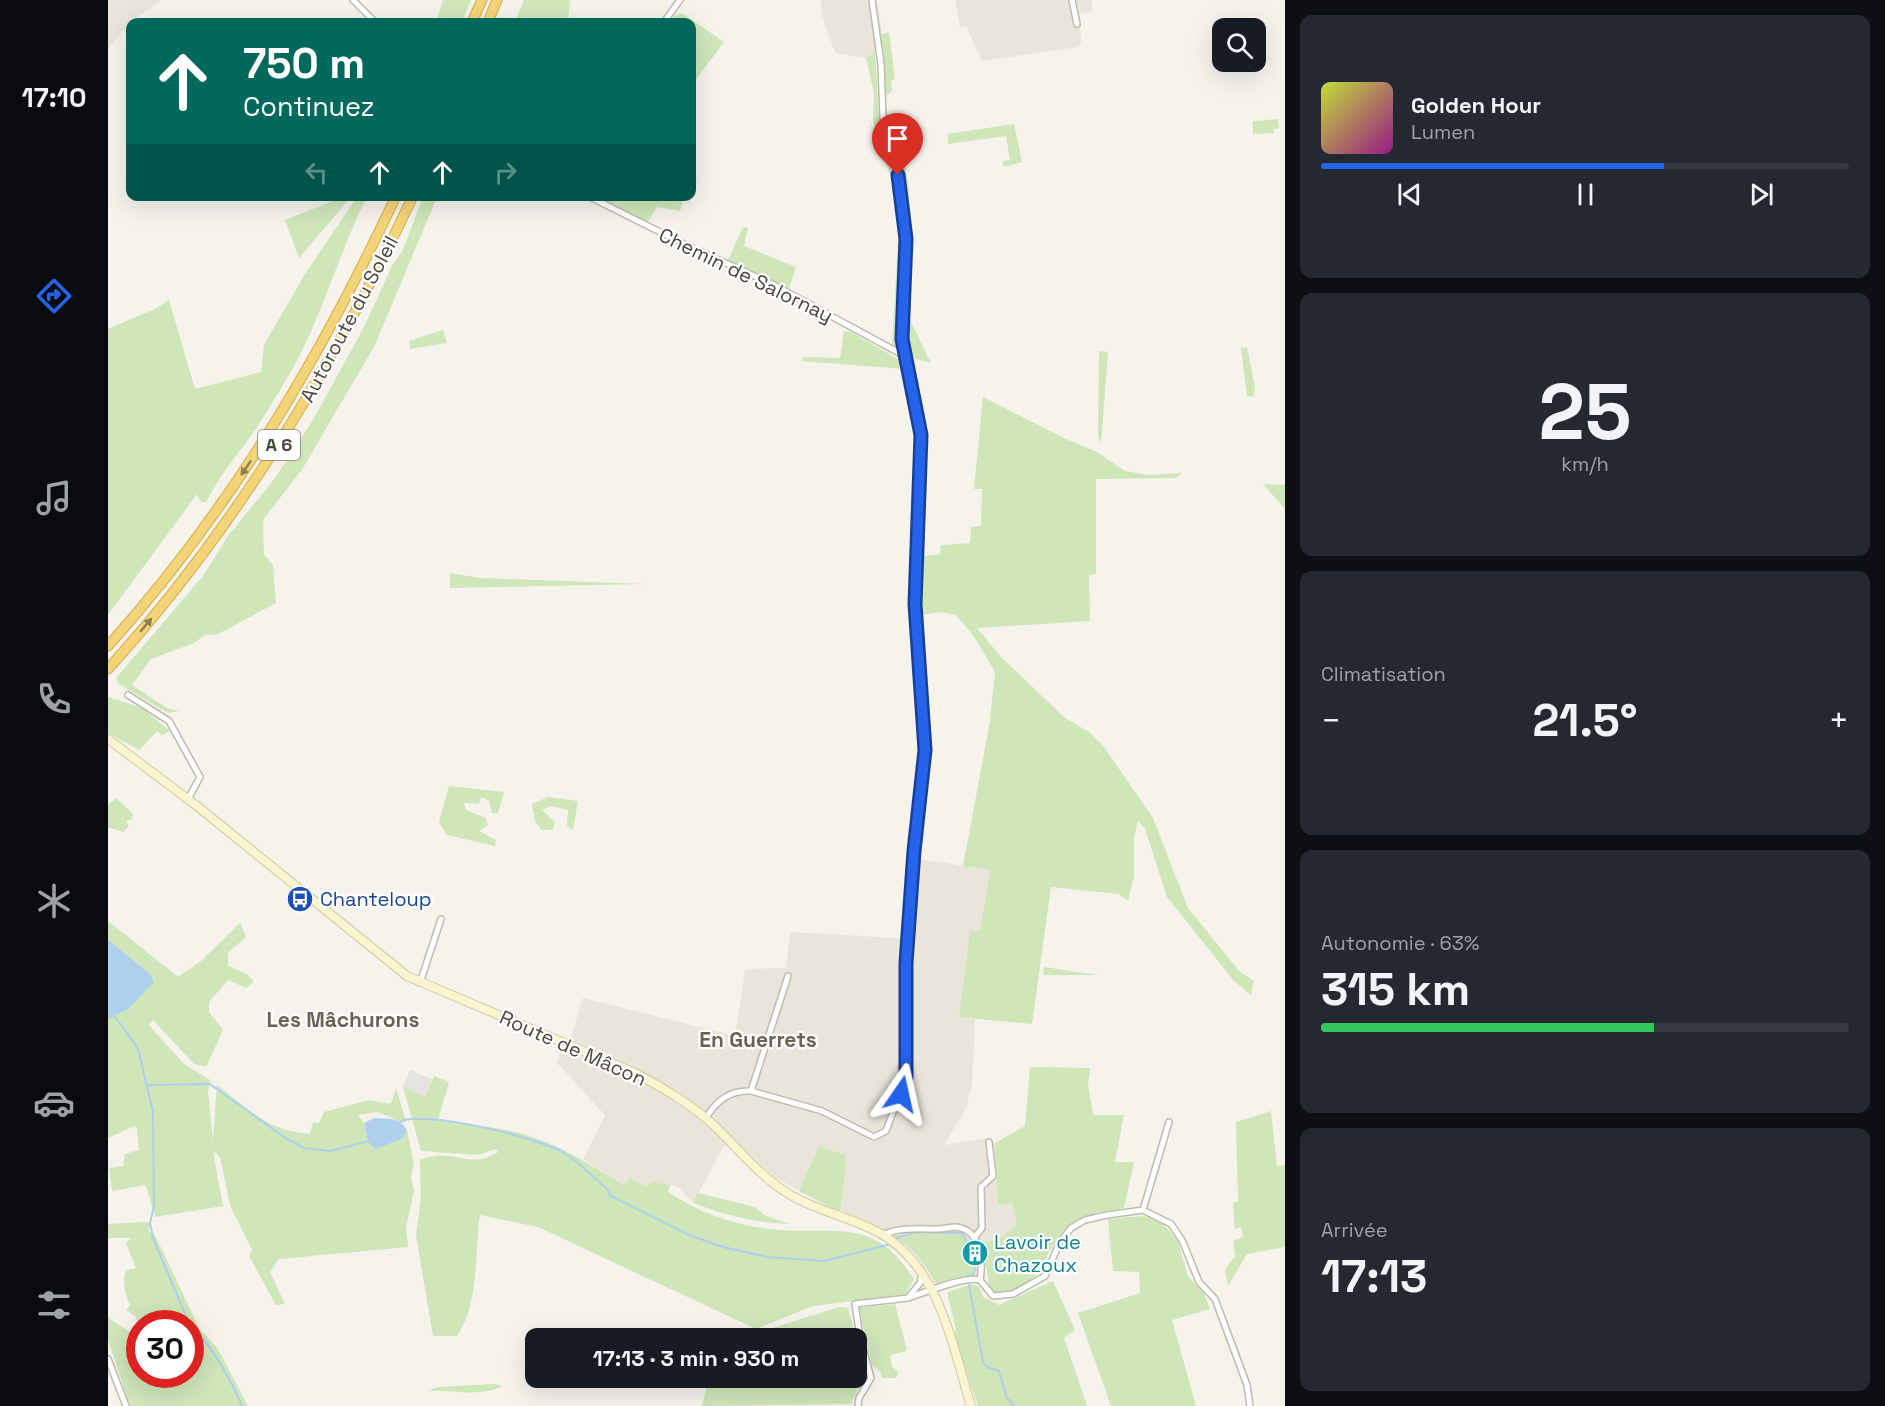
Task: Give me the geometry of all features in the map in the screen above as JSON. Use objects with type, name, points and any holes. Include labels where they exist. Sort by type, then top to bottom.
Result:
[{"type":"highway","points":[[474,18],[482,0]]},
{"type":"highway","points":[[490,18],[497,0]]},
{"type":"highway","name":"Autoroute du Soleil","points":[[108,646],[193,543],[259,449],[330,329],[394,201]]},
{"type":"highway","name":"Autoroute du Soleil","points":[[108,669],[198,561],[271,457],[345,334],[411,201]]},
{"type":"street","points":[[353,0],[371,18]]},
{"type":"street","points":[[667,18],[680,0]]},
{"type":"street","points":[[706,1118],[727,1094],[739,1090],[751,1091],[822,1112],[874,1137],[886,1131],[906,1077],[906,963],[914,851],[925,750],[915,604],[921,435],[909,365],[903,355],[906,239],[898,175],[884,117],[881,64],[872,0]]},
{"type":"street","points":[[1072,0],[1077,24]]},
{"type":"street","name":"Chemin de Salornay","points":[[598,201],[661,234],[774,285],[903,355]]},
{"type":"street","points":[[128,695],[169,721],[182,742],[200,777],[188,799]]},
{"type":"street","name":"Route de Mâcon","points":[[108,739],[188,799],[390,965],[420,983],[606,1059],[671,1093],[706,1118],[756,1169],[782,1189],[890,1240],[922,1272],[933,1290],[971,1406]]},
{"type":"street","points":[[420,983],[441,919]]},
{"type":"street","points":[[751,1091],[788,976]]},
{"type":"street","points":[[1143,1210],[1169,1122]]},
{"type":"street","points":[[974,1238],[982,1228],[981,1187],[993,1176],[989,1143]]},
{"type":"street","points":[[858,1406],[859,1398],[871,1378],[854,1311],[855,1304],[908,1298],[975,1278],[980,1280],[993,1296],[1013,1294],[1045,1276],[1060,1242],[1071,1228],[1085,1220],[1143,1210],[1171,1224],[1182,1240],[1199,1282],[1215,1299],[1247,1385],[1250,1406]]},
{"type":"street","points":[[890,1240],[892,1231],[957,1227],[974,1238],[981,1253],[980,1280]]},
{"type":"street","points":[[908,1298],[920,1283],[922,1272]]},
{"type":"street","points":[[108,1359],[125,1405]]},
{"type":"shaded area","points":[[108,0],[162,0],[136,18],[126,18],[126,27],[108,49]]},
{"type":"shaded area","points":[[821,0],[877,0],[882,34],[875,52],[866,58],[835,53],[821,12]]},
{"type":"shaded area","points":[[955,0],[1092,0],[1092,12],[1079,14],[1081,42],[1078,47],[982,61],[966,26],[960,27]]},
{"type":"shaded area","points":[[920,859],[990,870],[980,931],[970,930],[960,1017],[975,1019],[972,1084],[966,1108],[944,1145],[988,1138],[995,1143],[998,1205],[1012,1203],[1017,1225],[999,1239],[983,1243],[987,1265],[975,1273],[970,1248],[933,1232],[913,1232],[893,1236],[840,1212],[845,1177],[819,1146],[799,1191],[773,1176],[742,1146],[724,1146],[693,1203],[677,1186],[653,1182],[645,1186],[623,1185],[583,1159],[605,1115],[557,1063],[562,1048],[571,1037],[583,998],[735,1036],[745,971],[747,969],[786,968],[790,932],[914,939],[917,869]]},
{"type":"shaded area","points":[[410,1070],[432,1079],[425,1096],[403,1087]]},
{"type":"green space","points":[[443,0],[471,0],[464,18],[437,18]]},
{"type":"green space","points":[[524,0],[570,0],[568,18],[517,18]]},
{"type":"green space","points":[[682,13],[689,18],[673,18]]},
{"type":"green space","points":[[696,23],[724,42],[696,80]]},
{"type":"green space","points":[[889,32],[895,79],[891,81],[892,91],[886,96],[880,39],[882,34]]},
{"type":"green space","points":[[875,52],[879,117],[895,176],[903,227],[898,328],[900,350],[892,345],[899,226],[893,184],[873,120],[874,93],[866,58]]},
{"type":"green space","points":[[1278,119],[1279,128],[1273,129],[1274,133],[1253,134],[1253,121]]},
{"type":"green space","points":[[1014,124],[1022,162],[1004,167],[1002,161],[1010,160],[1006,136],[948,144],[948,134]]},
{"type":"green space","points":[[895,147],[902,149],[908,181],[914,252],[909,256],[901,177]]},
{"type":"green space","points":[[333,201],[348,201],[299,258],[285,220]]},
{"type":"green space","points":[[354,201],[365,201],[305,343],[279,392],[206,502],[201,502],[197,494],[108,615],[108,329],[155,309],[169,300],[195,389],[261,372],[264,345],[305,274]]},
{"type":"green space","points":[[421,201],[435,201],[375,345],[303,468],[263,520],[264,555],[273,565],[276,603],[218,634],[205,635],[194,643],[151,659],[132,685],[167,708],[179,711],[168,713],[119,684],[116,678],[203,576],[228,536],[275,478],[314,418],[363,329],[393,264],[403,250]]},
{"type":"green space","points":[[603,201],[683,202],[680,211],[657,207],[647,223]]},
{"type":"green space","points":[[743,227],[748,228],[744,246],[796,267],[789,289],[728,260]]},
{"type":"green space","points":[[907,308],[910,320],[931,363],[910,357],[906,351]]},
{"type":"green space","points":[[443,330],[447,343],[410,349],[409,341]]},
{"type":"green space","points":[[844,331],[851,332],[898,359],[903,369],[802,361],[802,357],[840,358]]},
{"type":"green space","points":[[1247,347],[1255,388],[1253,397],[1247,396],[1241,348]]},
{"type":"green space","points":[[1099,351],[1108,352],[1101,443],[1098,436]]},
{"type":"green space","points":[[983,397],[1097,452],[1125,471],[1149,475],[1182,473],[1176,478],[1096,479],[1096,574],[1089,575],[1090,621],[977,628],[1001,657],[1065,718],[1089,732],[1104,747],[1153,818],[1188,908],[1240,972],[1254,981],[1251,995],[1234,981],[1167,897],[1145,829],[1138,821],[1134,838],[1134,876],[1128,901],[1119,894],[1051,887],[1032,1024],[959,1017],[970,930],[980,931],[990,870],[963,866],[990,721],[995,672],[973,635],[956,615],[940,612],[920,615],[923,556],[940,554],[941,545],[970,543],[971,527],[981,526],[982,489],[974,489]]},
{"type":"green space","points":[[1263,484],[1285,485],[1285,509]]},
{"type":"green space","points":[[450,573],[480,578],[645,584],[450,588]]},
{"type":"green space","points":[[108,697],[142,708],[170,731],[162,735],[157,731],[139,750],[108,733]]},
{"type":"green space","points":[[449,786],[504,792],[498,813],[492,813],[489,801],[481,797],[479,804],[464,803],[466,810],[486,818],[488,825],[479,831],[496,840],[495,846],[447,835],[439,822]]},
{"type":"green space","points":[[548,797],[578,801],[573,830],[567,826],[568,810],[551,806],[542,810],[555,822],[553,830],[541,830],[535,821],[532,804]]},
{"type":"green space","points":[[116,798],[133,814],[132,819],[126,821],[129,826],[123,832],[108,827],[108,805]]},
{"type":"green space","points":[[108,921],[178,977],[201,961],[240,923],[246,937],[228,953],[228,966],[247,974],[254,982],[246,988],[228,980],[209,1002],[209,1012],[223,1030],[206,1067],[194,1064],[153,1020],[149,1025],[184,1064],[210,1080],[208,1092],[213,1141],[217,1085],[270,1124],[310,1134],[313,1123],[319,1123],[324,1112],[369,1100],[391,1104],[396,1088],[406,1121],[403,1123],[378,1112],[358,1115],[364,1123],[368,1142],[403,1138],[407,1130],[414,1163],[411,1177],[414,1191],[406,1227],[408,1247],[279,1259],[270,1272],[285,1304],[276,1305],[249,1256],[252,1250],[230,1205],[220,1157],[213,1151],[223,1206],[155,1217],[146,1185],[112,1191],[109,1168],[123,1166],[125,1154],[139,1150],[137,1128],[134,1126],[108,1138]]},
{"type":"green space","points":[[1044,967],[1098,975],[1043,975]]},
{"type":"green space","points":[[1030,1067],[1090,1068],[1088,1084],[1093,1115],[1124,1115],[1115,1162],[1134,1162],[1124,1208],[1094,1214],[1073,1223],[1058,1237],[1034,1277],[1024,1285],[1012,1290],[995,1292],[989,1286],[983,1243],[999,1239],[1017,1225],[1012,1203],[998,1205],[995,1143],[1025,1126]]},
{"type":"green space","points":[[434,1076],[449,1082],[438,1120],[511,1131],[541,1140],[569,1153],[623,1185],[630,1178],[645,1186],[653,1182],[670,1185],[668,1192],[681,1200],[736,1223],[781,1230],[839,1231],[871,1238],[885,1246],[900,1260],[914,1279],[906,1294],[813,1306],[754,1328],[538,1227],[480,1215],[473,1293],[464,1323],[457,1336],[433,1336],[416,1235],[421,1197],[420,1160],[431,1156],[478,1159],[498,1152],[495,1149],[479,1155],[421,1151],[403,1087],[425,1096]]},
{"type":"green space","points":[[1271,1111],[1277,1166],[1285,1165],[1285,1247],[1247,1254],[1228,1286],[1225,1270],[1235,1256],[1233,1241],[1243,1237],[1241,1227],[1235,1229],[1233,1203],[1238,1201],[1236,1122]]},
{"type":"green space","points":[[819,1146],[845,1155],[845,1177],[840,1212],[799,1191]]},
{"type":"green space","points":[[698,1193],[755,1207],[764,1215],[790,1224],[729,1215],[693,1203]]},
{"type":"green space","points":[[1145,1216],[1163,1224],[1178,1241],[1188,1277],[1204,1293],[1210,1309],[1172,1320],[1196,1406],[1111,1406],[1078,1313],[1140,1293],[1139,1272],[1113,1271],[1108,1219]]},
{"type":"green space","points":[[150,1223],[149,1232],[155,1235],[190,1310],[126,1310],[130,1305],[125,1292],[125,1274],[126,1270],[136,1268],[126,1243],[131,1238],[108,1238],[108,1224]]},
{"type":"green space","points":[[913,1232],[964,1234],[970,1248],[975,1273],[936,1284],[918,1257],[893,1236]]},
{"type":"green space","points":[[1053,1281],[1075,1330],[1064,1338],[1087,1406],[978,1406],[953,1335],[956,1330],[947,1292],[973,1284],[979,1287],[983,1297],[999,1305]]},
{"type":"green space","points":[[895,1304],[907,1351],[890,1355],[892,1367],[899,1372],[896,1378],[882,1378],[880,1371],[872,1365],[867,1343],[867,1328],[864,1328],[859,1308]]},
{"type":"green space","points":[[839,1307],[848,1308],[854,1328],[774,1328]]},
{"type":"green space","points":[[108,1318],[126,1329],[126,1388],[204,1388],[204,1334],[218,1349],[248,1406],[131,1406],[108,1340]]},
{"type":"green space","points":[[494,1384],[503,1386],[484,1392],[428,1391],[437,1387]]},
{"type":"green space","points":[[706,1388],[860,1388],[851,1404],[702,1406]]},
{"type":"water","points":[[108,940],[150,974],[154,982],[128,1009],[108,1019]]},
{"type":"water","points":[[374,1118],[400,1123],[407,1130],[403,1138],[376,1149],[368,1142],[364,1123]]},
{"type":"waterway","points":[[113,1014],[138,1048],[153,1112],[154,1206],[150,1223],[153,1238],[183,1310]]},
{"type":"waterway","points":[[148,1085],[210,1084],[284,1137],[304,1148],[330,1151],[369,1141]]},
{"type":"waterway","points":[[399,1122],[412,1119],[455,1122],[509,1133],[553,1147],[582,1167],[608,1190],[609,1195],[687,1234],[723,1247],[768,1257],[824,1261],[891,1244]]},
{"type":"waterway","points":[[894,1239],[915,1232],[961,1233],[970,1246],[975,1263],[974,1274],[967,1276]]},
{"type":"waterway","points":[[969,1285],[983,1362],[987,1367],[999,1371],[1007,1398],[1014,1406]]},
{"type":"waterway","points":[[204,1341],[220,1363],[242,1406]]},
{"type":"place","name":"Chanteloup","points":[[300,899]]},
{"type":"place","name":"Lavoir de Chazoux","points":[[975,1253]]},
{"type":"district","name":"Les Mâchurons","points":[[343,1020]]},
{"type":"district","name":"En Guerrets","points":[[758,1040]]},
{"type":"route","points":[[898,175],[906,239],[903,355],[909,365],[921,435],[915,604],[925,750],[914,851],[911,927],[906,963],[906,1077],[901,1094]]}]
